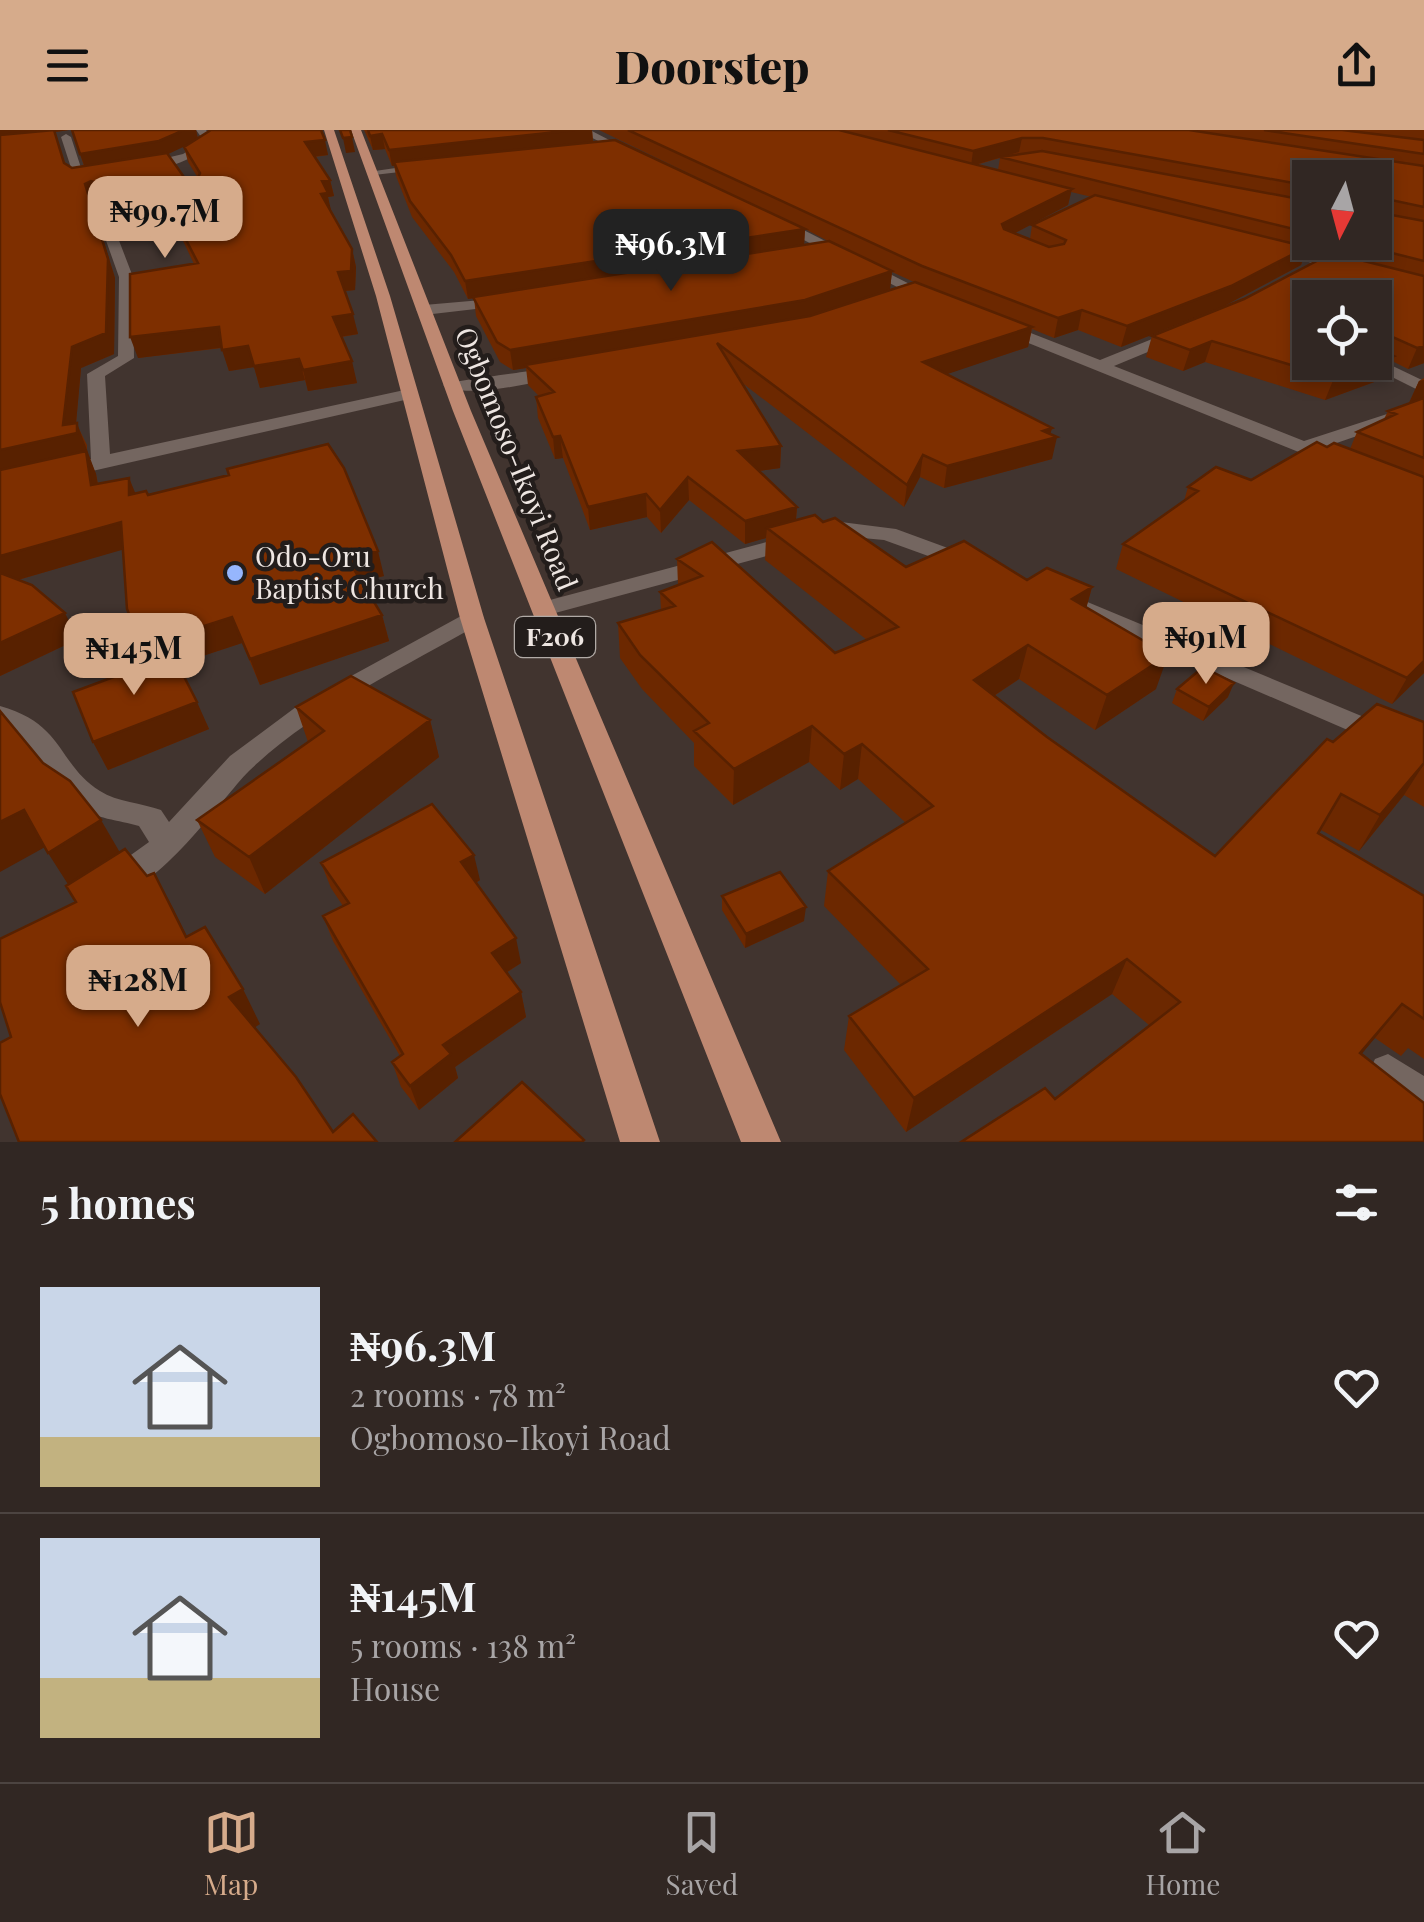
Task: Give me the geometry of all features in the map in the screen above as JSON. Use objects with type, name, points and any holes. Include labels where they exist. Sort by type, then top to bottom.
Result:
[{"type":"main road","name":"F206","points":[[329,130],[384,296],[472,618],[640,1142]]},
{"type":"main road","name":"Ogbomoso-Ikoyi Road","points":[[356,130],[452,385],[761,1142]]},
{"type":"street","points":[[132,168],[177,159],[203,148],[208,140],[201,130]]},
{"type":"street","points":[[582,130],[648,162]]},
{"type":"street","points":[[49,139],[81,135]]},
{"type":"street","points":[[66,137],[79,178],[116,171]]},
{"type":"street","points":[[595,148],[614,146]]},
{"type":"street","points":[[177,159],[186,175]]},
{"type":"street","points":[[374,172],[448,164]]},
{"type":"street","points":[[99,204],[126,277],[126,358],[96,374],[100,463]]},
{"type":"street","points":[[766,217],[913,292],[947,305]]},
{"type":"street","points":[[1251,244],[1359,271]]},
{"type":"street","points":[[812,252],[830,249]]},
{"type":"street","points":[[1310,271],[1326,262]]},
{"type":"street","points":[[894,298],[913,292]]},
{"type":"street","points":[[424,310],[513,300]]},
{"type":"street","points":[[981,319],[1356,469]]},
{"type":"street","points":[[1100,366],[1199,325]]},
{"type":"street","points":[[452,385],[474,386],[572,369]]},
{"type":"street","points":[[1392,373],[1424,388]]},
{"type":"street","points":[[0,486],[409,394]]},
{"type":"street","points":[[1304,448],[1424,406]]},
{"type":"street","points":[[544,609],[841,529],[888,534],[997,574]]},
{"type":"street","points":[[1034,587],[1424,753]]},
{"type":"street","points":[[98,896],[167,845],[240,763],[310,711],[472,618]]},
{"type":"street","points":[[0,715],[25,724],[43,738],[82,794],[96,803],[150,818],[167,845]]},
{"type":"street","points":[[1395,738],[1424,720]]},
{"type":"street","points":[[1388,1072],[1424,1099]]},
{"type":"building","points":[[54,130],[64,163],[72,168],[167,153],[186,180],[198,178],[200,173],[184,147],[211,130],[321,130],[325,140],[305,142],[330,180],[322,181],[328,193],[321,194],[352,249],[351,271],[338,272],[353,314],[333,317],[352,361],[303,370],[299,359],[254,366],[248,346],[222,350],[219,327],[130,337],[130,274],[198,263],[168,205],[113,213],[101,184],[91,181],[85,184],[108,259],[106,333],[72,347],[63,425],[77,423],[77,433],[0,450],[0,135]]},
{"type":"building","points":[[72,130],[184,130],[159,141],[80,154]]},
{"type":"building","points":[[340,130],[350,130],[352,137],[343,138]]},
{"type":"building","points":[[368,130],[575,130],[389,150],[382,134],[370,136]]},
{"type":"building","points":[[628,130],[839,130],[1072,189],[1002,224],[1004,229],[1049,247],[1066,240],[1032,225],[1095,195],[1292,243],[1292,255],[1231,286],[1127,326],[1082,310],[1058,318],[922,266]]},
{"type":"building","points":[[888,130],[1189,130],[1385,160],[1292,160],[1292,183],[1043,138],[1022,138],[973,151]]},
{"type":"building","points":[[1264,130],[1342,130],[1424,140],[1424,154]]},
{"type":"building","points":[[615,140],[805,229],[465,281],[451,255],[410,201],[394,162]]},
{"type":"building","points":[[1042,151],[1292,198],[1292,229],[1000,157]]},
{"type":"building","points":[[1392,161],[1424,166],[1424,207],[1392,200]]},
{"type":"building","points":[[1392,215],[1424,221],[1424,261],[1392,253]]},
{"type":"building","points":[[829,241],[892,271],[805,300],[510,350],[497,342],[473,297]]},
{"type":"building","points":[[1319,260],[1360,260],[1424,276],[1424,346],[1417,348],[1392,337],[1392,280],[1292,280],[1292,365],[1212,341],[1190,350],[1152,336],[1244,299]]},
{"type":"building","points":[[915,282],[1032,327],[923,362],[1052,428],[1043,431],[1057,437],[947,466],[923,455],[907,485],[717,343],[781,446],[738,451],[797,507],[745,521],[688,477],[660,510],[646,494],[588,507],[560,436],[553,437],[536,397],[554,392],[525,365],[810,316]]},
{"type":"building","points":[[1424,398],[1424,458],[1357,432],[1396,414],[1388,411]]},
{"type":"building","points":[[1317,442],[1327,447],[1334,443],[1424,477],[1424,661],[1407,678],[1123,544],[1198,491],[1188,487],[1216,467],[1251,480]]},
{"type":"building","points":[[328,444],[344,468],[378,551],[347,558],[382,615],[250,659],[232,617],[142,646],[127,609],[121,522],[0,556],[0,470],[86,451],[91,485],[129,478],[129,495],[146,491],[148,495],[229,475],[227,469]]},
{"type":"building","points":[[815,515],[823,522],[835,518],[906,567],[964,541],[1027,580],[1047,568],[1092,587],[1072,599],[1168,655],[1107,695],[1028,645],[974,680],[1215,856],[1327,739],[1333,742],[1377,704],[1424,722],[1424,763],[1380,815],[1341,794],[1318,833],[1424,896],[1424,1019],[1402,1004],[1360,1053],[1424,1103],[1424,1142],[961,1142],[1045,1088],[1055,1099],[1180,1002],[1127,959],[914,1098],[849,1016],[928,969],[828,871],[933,806],[862,744],[844,754],[812,726],[734,769],[694,731],[709,723],[640,655],[618,623],[675,606],[660,592],[702,576],[677,559],[712,542],[835,653],[898,627],[767,528]]},
{"type":"building","points":[[0,573],[32,585],[65,613],[0,643]]},
{"type":"building","points":[[173,655],[197,702],[93,742],[73,692]]},
{"type":"building","points":[[1203,667],[1234,683],[1209,707],[1177,689]]},
{"type":"building","points":[[351,676],[430,720],[249,857],[197,820],[324,731],[296,707]]},
{"type":"building","points":[[0,711],[43,763],[70,781],[101,820],[48,853],[24,810],[0,822]]},
{"type":"building","points":[[432,804],[474,855],[461,862],[516,938],[492,953],[521,992],[443,1045],[451,1054],[410,1086],[392,1062],[403,1054],[323,916],[349,903],[321,863]]},
{"type":"building","points":[[125,849],[147,876],[154,873],[186,937],[205,927],[243,989],[229,997],[296,1077],[333,1132],[353,1114],[377,1142],[19,1142],[0,1094],[0,1043],[11,1037],[0,1002],[0,939],[76,902],[66,886]]},
{"type":"building","points":[[780,872],[806,907],[746,934],[722,896]]},
{"type":"building","points":[[522,1082],[584,1140],[455,1142]]},
{"type":"place","name":"Odo-Oru Baptist Church","points":[[235,573]]}]
